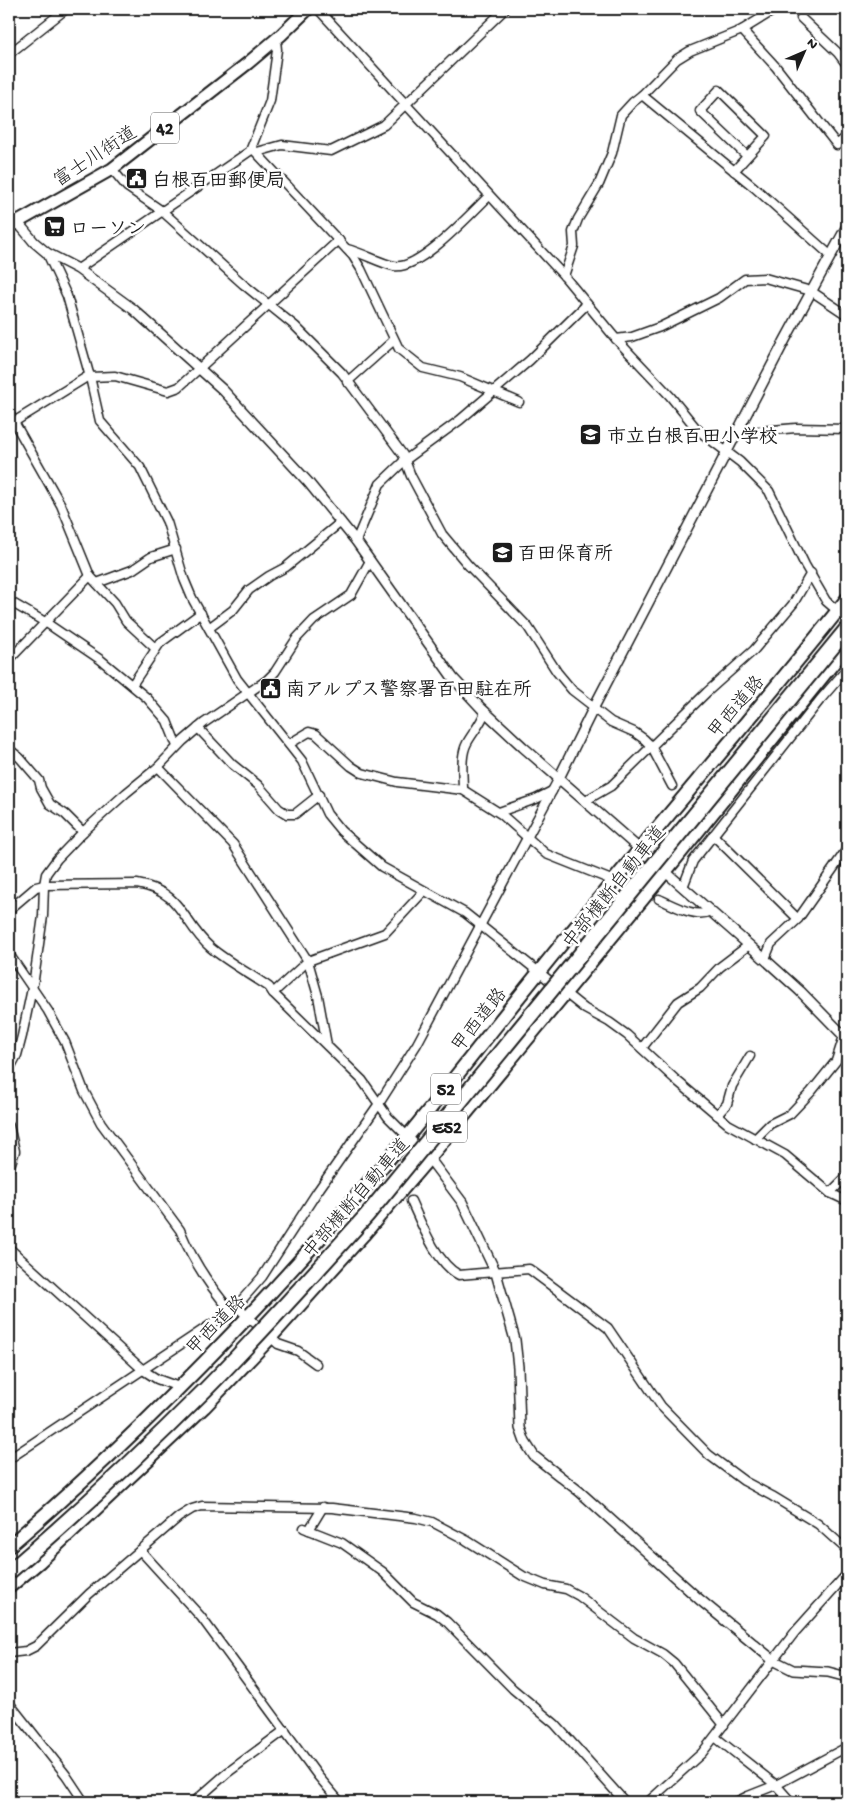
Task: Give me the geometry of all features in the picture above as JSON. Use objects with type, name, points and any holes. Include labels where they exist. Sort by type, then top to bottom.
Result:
[{"type":"highway","name":"甲西道路","points":[[9,1546],[72,1490],[249,1317],[407,1136],[614,881],[842,615],[847,599]]},
{"type":"highway","name":"中部横断自動車道","points":[[9,1572],[69,1519],[206,1389],[293,1298],[367,1215],[847,629]]},
{"type":"highway","name":"中部横断自動車道","points":[[9,1580],[59,1537],[210,1394],[302,1296],[384,1203],[847,639]]},
{"type":"highway","name":"52","points":[[9,1587],[40,1561],[204,1407],[270,1338],[363,1235],[665,872],[847,646]]},
{"type":"main road","name":"富士川街道","points":[[13,225],[112,169],[276,40],[308,9]]},
{"type":"street","points":[[9,54],[66,9]]},
{"type":"street","points":[[318,9],[564,276],[616,339],[703,434],[727,452],[769,491],[826,601],[842,615]]},
{"type":"street","points":[[78,269],[250,151],[282,145],[331,150],[384,125],[406,106],[505,9]]},
{"type":"street","points":[[564,276],[574,246],[574,232],[578,219],[598,184],[612,153],[621,116],[677,59],[742,30],[776,9]]},
{"type":"street","points":[[801,18],[838,53],[847,65]]},
{"type":"street","points":[[742,30],[776,67],[837,145],[847,136]]},
{"type":"street","points":[[254,150],[270,101],[276,40]]},
{"type":"street","points":[[734,170],[766,136],[719,90],[700,111],[747,156]]},
{"type":"street","points":[[642,95],[734,170],[830,255]]},
{"type":"street","points":[[254,150],[347,249],[361,269],[399,349],[423,368],[460,377],[519,402]]},
{"type":"street","points":[[112,169],[127,187],[162,211],[243,284],[270,304],[342,373],[402,455],[442,534],[468,565],[528,627],[557,672],[572,690],[611,722],[634,732],[651,746],[672,786]]},
{"type":"street","points":[[347,249],[394,266],[408,264],[427,254],[489,196]]},
{"type":"street","points":[[9,212],[13,225],[47,253],[78,269],[133,309],[200,368],[308,482],[356,541],[453,678],[485,712],[749,944],[846,1036],[836,1061],[811,1092],[790,1114],[770,1124],[755,1139]]},
{"type":"street","points":[[9,1459],[234,1309],[262,1277],[316,1192],[378,1105],[422,1036],[559,778],[811,291],[847,226]]},
{"type":"street","points":[[12,423],[90,376],[115,376],[168,391],[178,387],[339,240]]},
{"type":"street","points":[[47,253],[67,296],[90,376],[100,421],[140,467],[167,522],[184,579],[201,614],[237,678],[302,761],[327,814],[341,832],[382,867],[455,907],[585,1009],[609,1022],[627,1035],[728,1124],[785,1155],[830,1193],[847,1201]]},
{"type":"street","points":[[616,339],[632,337],[660,327],[718,298],[746,279],[766,278],[811,291],[847,315]]},
{"type":"street","points":[[356,541],[380,484],[404,461],[460,420],[530,360],[587,304]]},
{"type":"street","points":[[348,382],[394,340]]},
{"type":"street","points":[[9,413],[12,423],[61,505],[90,576],[115,603],[126,621],[155,648]]},
{"type":"street","points":[[737,433],[796,428],[847,429]]},
{"type":"street","points":[[209,628],[233,610],[249,590],[286,567],[341,522]]},
{"type":"street","points":[[97,584],[132,570],[150,557],[176,549]]},
{"type":"street","points":[[9,1070],[17,1055],[32,987],[46,874],[57,859],[83,832],[158,767],[177,746],[198,728],[267,680],[275,672],[297,638],[314,620],[351,595],[370,561]]},
{"type":"street","points":[[586,802],[611,786],[706,692],[754,650],[793,604],[811,574]]},
{"type":"street","points":[[9,660],[90,576]]},
{"type":"street","points":[[9,601],[45,622],[132,685],[157,708],[166,721],[177,746]]},
{"type":"street","points":[[132,685],[151,658],[155,648],[201,614]]},
{"type":"street","points":[[683,887],[693,861],[820,700],[847,670]]},
{"type":"street","points":[[463,790],[462,767],[466,744],[478,728],[485,712]]},
{"type":"street","points":[[198,728],[232,764],[258,785],[279,809],[287,814],[295,814],[319,795]]},
{"type":"street","points":[[289,744],[309,732],[316,734],[345,761],[362,773],[397,782],[463,790],[499,812],[546,854],[614,881]]},
{"type":"street","points":[[9,749],[20,758],[39,780],[41,788],[50,804],[65,814],[83,832]]},
{"type":"street","points":[[158,767],[233,844],[308,961],[318,996],[327,1045]]},
{"type":"street","points":[[499,812],[536,799],[552,791]]},
{"type":"street","points":[[713,835],[798,919]]},
{"type":"street","points":[[765,959],[771,944],[798,919],[847,849]]},
{"type":"street","points":[[9,910],[36,887],[44,885],[138,884],[152,887],[165,894],[177,904],[199,936],[212,948],[269,987],[362,1080],[378,1105],[429,1158],[462,1202],[496,1273],[515,1340],[520,1428],[525,1442],[534,1456],[580,1492],[699,1599],[773,1660],[793,1670],[828,1672],[847,1677]]},
{"type":"street","points":[[273,993],[308,961],[385,933],[424,890]]},
{"type":"street","points":[[659,899],[688,911],[706,914],[711,911]]},
{"type":"street","points":[[642,1048],[678,1002],[700,988],[720,967],[749,944]]},
{"type":"street","points":[[9,954],[32,987],[65,1042],[84,1091],[101,1123],[180,1230],[185,1243],[220,1298],[234,1309],[249,1317],[278,1344],[298,1351],[316,1364]]},
{"type":"street","points":[[718,1115],[727,1104],[732,1086],[750,1056]]},
{"type":"street","points":[[9,1126],[15,1152],[9,1168]]},
{"type":"street","points":[[830,1193],[847,1176]]},
{"type":"street","points":[[411,1201],[427,1234],[451,1270],[459,1275],[529,1269],[608,1328],[661,1406],[709,1455],[744,1481],[818,1524],[847,1550]]},
{"type":"street","points":[[9,1248],[143,1370],[157,1379],[179,1387]]},
{"type":"street","points":[[9,1448],[17,1453]]},
{"type":"street","points":[[9,1653],[26,1651],[36,1646],[89,1594],[192,1509],[202,1506],[323,1507],[416,1518],[432,1522],[466,1540],[524,1576],[566,1589],[579,1596],[634,1638],[663,1654],[674,1663],[724,1725]]},
{"type":"street","points":[[323,1507],[307,1529],[342,1543],[383,1572],[413,1602],[437,1614],[447,1622],[513,1689],[555,1724],[626,1802]]},
{"type":"street","points":[[140,1550],[201,1617],[318,1776],[340,1802]]},
{"type":"street","points":[[648,1802],[702,1753],[795,1632],[847,1574]]},
{"type":"street","points":[[9,1703],[66,1775],[84,1802]]},
{"type":"street","points":[[194,1802],[227,1773],[285,1730]]},
{"type":"street","points":[[715,1737],[776,1785],[791,1802]]},
{"type":"street","points":[[736,1802],[776,1785],[847,1747]]},
{"type":"place","name":"白根百田郵便局","points":[[136,179]]},
{"type":"place","name":"ローソン","points":[[54,227]]},
{"type":"place","name":"市立白根百田小学校","points":[[591,435]]},
{"type":"place","name":"百田保育所","points":[[502,552]]},
{"type":"place","name":"南アルプス警察署百田駐在所","points":[[270,688]]}]
